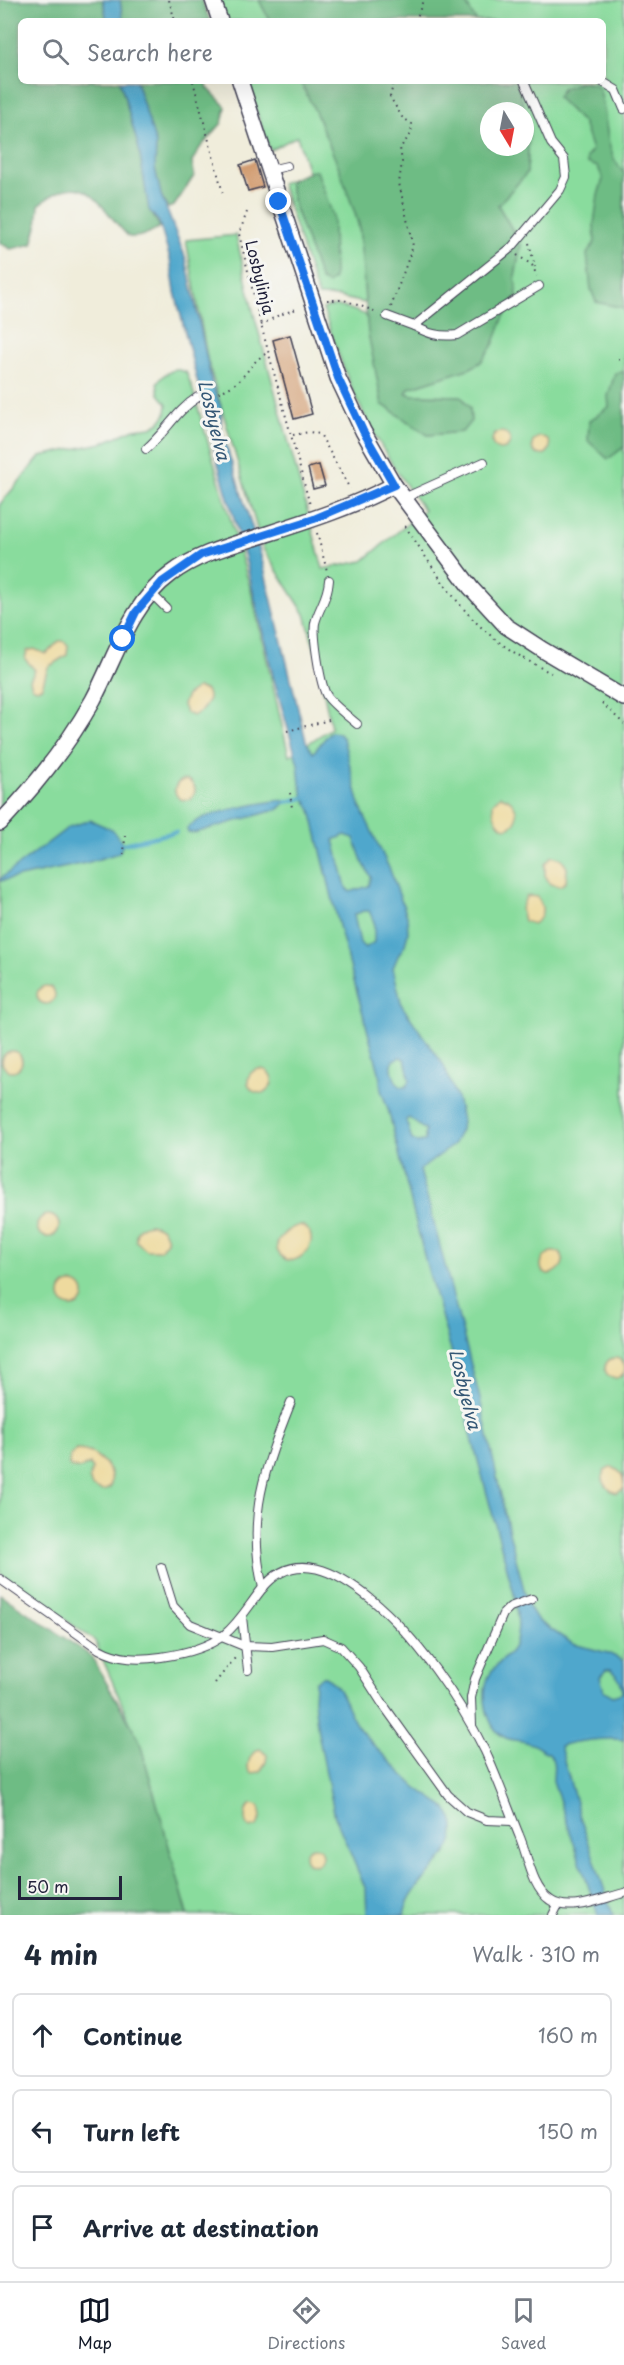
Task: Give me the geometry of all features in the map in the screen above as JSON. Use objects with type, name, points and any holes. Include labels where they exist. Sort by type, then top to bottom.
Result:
[{"type":"street","points":[[213,0],[219,18]]},
{"type":"street","points":[[241,84],[338,378],[363,431],[394,485],[471,588],[507,626],[624,698]]},
{"type":"street","points":[[0,823],[28,794],[77,727],[93,700],[136,612],[151,593],[171,574],[193,560],[314,519],[394,485]]},
{"type":"lane","points":[[414,326],[507,251],[560,190],[566,177],[564,159],[551,143],[525,84]]},
{"type":"lane","points":[[606,84],[616,90],[624,109]]},
{"type":"lane","points":[[270,170],[287,166]]},
{"type":"lane","points":[[387,316],[429,334],[442,337],[457,335],[539,286]]},
{"type":"lane","points":[[146,449],[161,436],[181,410],[198,397]]},
{"type":"lane","points":[[404,498],[484,462]]},
{"type":"lane","points":[[329,580],[329,593],[315,622],[317,658],[327,696],[357,724]]},
{"type":"lane","points":[[151,593],[166,608]]},
{"type":"lane","points":[[263,1588],[257,1564],[257,1509],[268,1458],[291,1402]]},
{"type":"lane","points":[[0,1579],[110,1655],[133,1659],[175,1655],[222,1637],[242,1617],[263,1588],[279,1573],[304,1565],[322,1569],[341,1578],[371,1599],[399,1624],[424,1655],[472,1726],[503,1793],[512,1821],[545,1896],[558,1905],[573,1906],[624,1893]]},
{"type":"lane","points":[[161,1567],[173,1606],[190,1624],[244,1646],[272,1647],[323,1640],[341,1647],[359,1667],[448,1795],[466,1812],[487,1820],[512,1821]]},
{"type":"lane","points":[[472,1726],[471,1698],[475,1679],[503,1614],[510,1607],[532,1599]]},
{"type":"lane","points":[[242,1617],[248,1670]]},
{"type":"lane","points":[[553,1915],[558,1905]]},
{"type":"path","points":[[169,0],[174,18]]},
{"type":"path","points":[[417,18],[423,0]]},
{"type":"path","points":[[194,84],[224,197]]},
{"type":"path","points":[[312,304],[321,301],[344,300],[387,316],[413,246],[399,183],[402,162],[400,148],[411,134],[412,124],[402,117],[390,98],[393,84]]},
{"type":"path","name":"Losbylinja","points":[[247,212],[239,234],[268,353],[292,435],[329,580]]},
{"type":"path","points":[[526,229],[539,286]]},
{"type":"path","points":[[507,251],[526,260],[535,268]]},
{"type":"path","points":[[261,325],[294,310]]},
{"type":"path","points":[[220,393],[244,376],[260,356],[268,353]]},
{"type":"path","points":[[618,360],[624,359]]},
{"type":"path","points":[[292,435],[309,432],[320,434],[357,502]]},
{"type":"path","points":[[287,731],[347,714]]},
{"type":"path","points":[[290,793],[292,808]]},
{"type":"path","points":[[124,855],[125,835]]},
{"type":"path","points":[[215,1683],[244,1646]]},
{"type":"green space","points":[[0,0],[103,0],[106,18],[18,18],[18,84],[121,84],[139,149],[149,209],[160,227],[141,236],[129,237],[90,194],[80,189],[69,188],[55,193],[39,205],[32,244],[11,249],[0,243]]},
{"type":"green space","points":[[120,0],[202,0],[209,18],[123,18]]},
{"type":"green space","points":[[218,0],[259,0],[268,18],[224,18]]},
{"type":"green space","points":[[259,0],[464,0],[474,18],[268,18]]},
{"type":"green space","points":[[464,0],[624,0],[624,1915],[188,1915],[139,1744],[95,1641],[0,1573],[0,504],[41,456],[102,443],[134,429],[151,427],[160,422],[166,414],[167,404],[159,394],[157,383],[164,375],[175,369],[186,372],[251,590],[289,756],[331,728],[317,658],[305,614],[263,549],[208,362],[186,240],[236,235],[252,307],[323,569],[363,561],[424,510],[376,438],[346,374],[323,309],[333,306],[366,315],[382,404],[428,435],[462,432],[461,396],[406,393],[409,388],[493,344],[500,323],[517,296],[515,276],[521,245],[498,205],[527,173],[528,156],[534,156],[534,102],[522,102],[517,84],[606,84],[606,18],[474,18]]},
{"type":"green space","points":[[137,84],[208,84],[207,87],[226,107],[222,123],[200,148],[192,162],[194,176],[174,206],[168,208],[161,195],[155,168],[156,144]]},
{"type":"green space","points":[[247,84],[302,84],[333,151],[353,206],[361,243],[365,303],[338,297],[319,296],[317,293],[281,183],[295,178],[289,183],[295,208],[321,280],[312,171],[308,172],[297,136],[271,150]]},
{"type":"green space","points":[[302,84],[517,84],[522,102],[480,102],[480,156],[528,156],[527,173],[498,205],[521,245],[515,276],[517,296],[506,311],[493,345],[481,362],[471,368],[409,388],[406,393],[461,396],[470,408],[471,421],[462,432],[428,435],[382,404],[368,333],[359,225],[339,168]]},
{"type":"green space","points":[[576,84],[598,86],[602,97],[609,143],[617,164],[624,173],[624,308],[596,302],[591,289],[587,254],[595,242],[594,224],[603,179],[598,167],[587,163],[587,157],[592,150],[583,123],[557,97],[563,88]]},
{"type":"green space","points":[[312,171],[317,171],[333,216],[334,279],[328,284],[321,281],[295,208],[289,183]]},
{"type":"green space","points":[[624,372],[624,447],[608,459],[588,441],[589,421],[609,407],[608,396],[615,373]]},
{"type":"green space","points":[[0,1594],[91,1656],[139,1739],[188,1915],[0,1915]]},
{"type":"sand","points":[[501,432],[507,435],[510,441],[507,447],[501,450],[495,447],[492,441],[495,435]]},
{"type":"sand","points":[[541,437],[547,440],[550,446],[547,452],[541,455],[535,452],[532,446],[535,440]]},
{"type":"sand","points":[[59,641],[68,645],[67,655],[48,667],[42,687],[37,689],[32,687],[30,680],[35,670],[25,659],[27,651],[34,649],[46,654]]},
{"type":"sand","points":[[197,688],[206,690],[209,699],[202,710],[193,716],[186,713],[183,705],[187,695]]},
{"type":"sand","points":[[185,780],[192,783],[195,790],[192,797],[185,800],[178,797],[175,790],[178,783]]},
{"type":"sand","points":[[500,796],[512,802],[516,810],[515,823],[510,827],[506,828],[498,823],[494,814],[493,803]]},
{"type":"sand","points":[[552,856],[562,859],[567,868],[566,882],[560,886],[550,884],[545,875],[545,864]]},
{"type":"sand","points":[[526,897],[537,897],[542,908],[539,919],[533,924],[524,921],[521,909]]},
{"type":"sand","points":[[42,986],[50,986],[55,991],[53,1002],[42,1004],[37,999],[37,991]]},
{"type":"sand","points":[[12,1051],[19,1054],[22,1061],[19,1068],[12,1071],[5,1068],[2,1061],[5,1054]]},
{"type":"sand","points":[[260,1069],[268,1073],[272,1081],[268,1089],[260,1093],[252,1089],[248,1081],[252,1073]]},
{"type":"sand","points":[[48,1215],[56,1218],[59,1226],[56,1234],[48,1237],[40,1234],[37,1226],[40,1218]]},
{"type":"sand","points":[[150,1224],[160,1227],[165,1234],[167,1241],[160,1250],[147,1250],[136,1241],[139,1229]]},
{"type":"sand","points":[[301,1225],[308,1230],[311,1237],[310,1244],[301,1256],[295,1260],[288,1260],[278,1252],[278,1242],[290,1229]]},
{"type":"sand","points":[[551,1252],[559,1252],[563,1262],[558,1270],[548,1274],[542,1271],[541,1263]]},
{"type":"sand","points":[[72,1283],[77,1284],[83,1290],[83,1300],[77,1306],[72,1307],[67,1306],[61,1300],[60,1295],[61,1290],[67,1284]]},
{"type":"sand","points":[[615,1358],[622,1361],[625,1368],[622,1375],[615,1378],[608,1375],[605,1368],[608,1361]]},
{"type":"sand","points":[[77,1450],[91,1453],[103,1462],[110,1474],[110,1488],[103,1491],[92,1487],[89,1478],[93,1469],[90,1464],[79,1469],[69,1465],[70,1456]]},
{"type":"sand","points":[[612,1467],[621,1473],[623,1479],[624,1489],[617,1493],[607,1488],[603,1478],[604,1471]]},
{"type":"sand","points":[[260,1749],[267,1755],[266,1762],[260,1772],[251,1773],[248,1768],[250,1759]]},
{"type":"sand","points":[[252,1804],[259,1806],[261,1817],[257,1826],[250,1828],[246,1824],[245,1815],[246,1810]]},
{"type":"sand","points":[[314,1847],[320,1850],[323,1856],[320,1862],[314,1865],[308,1862],[305,1856],[308,1850]]},
{"type":"water","points":[[103,0],[120,0],[123,18],[106,18]]},
{"type":"water","name":"Losbyelva","points":[[121,84],[137,84],[156,144],[155,168],[161,195],[186,259],[212,384],[221,407],[221,429],[260,552],[306,741],[313,753],[330,732],[339,733],[343,738],[360,806],[390,870],[407,916],[408,932],[405,945],[393,968],[402,1006],[443,1064],[457,1098],[462,1120],[461,1130],[453,1145],[420,1170],[480,1399],[508,1528],[528,1605],[538,1621],[573,1644],[608,1653],[624,1661],[624,1740],[592,1740],[560,1746],[580,1817],[613,1915],[598,1915],[553,1781],[553,1763],[549,1753],[532,1744],[506,1738],[499,1733],[489,1719],[485,1701],[486,1683],[495,1667],[513,1649],[517,1638],[514,1594],[473,1442],[455,1364],[426,1263],[388,1109],[381,1090],[379,1072],[340,930],[311,810],[300,784],[298,764],[273,676],[245,557],[217,460],[175,292],[170,259],[159,222],[149,210],[139,149]],"holes":[[[345,835],[354,838],[362,861],[371,877],[369,886],[350,892],[346,887],[334,840]],[[369,911],[374,922],[374,942],[365,948],[360,943],[354,915]],[[400,1057],[405,1059],[410,1080],[406,1087],[399,1085],[392,1071],[393,1060]],[[409,1118],[425,1130],[425,1141],[412,1140],[406,1120]],[[606,1670],[610,1670],[619,1680],[622,1693],[613,1696],[604,1691],[600,1677]]]},
{"type":"water","points":[[281,800],[286,802],[279,809],[194,833],[188,832],[187,829],[215,814]]},
{"type":"water","points":[[90,820],[113,830],[123,844],[119,853],[86,863],[0,881],[69,827]]},
{"type":"water","points":[[322,1676],[335,1684],[354,1721],[371,1742],[416,1787],[444,1807],[452,1819],[454,1830],[447,1852],[414,1892],[404,1915],[367,1915],[366,1890],[335,1817],[318,1733],[314,1700],[315,1682]]},
{"type":"building","points":[[255,160],[263,187],[248,191],[240,165]]},
{"type":"building","points":[[290,335],[312,414],[294,419],[273,340]]},
{"type":"building","points":[[319,465],[325,486],[313,489],[308,468]]},
{"type":"waterway","points":[[286,802],[304,798]]},
{"type":"waterway","points":[[123,844],[176,832]]},
{"type":"route","points":[[123,639],[136,612],[144,602],[162,582],[185,564],[201,555],[314,519],[394,485],[363,431],[338,378],[279,202]]}]
